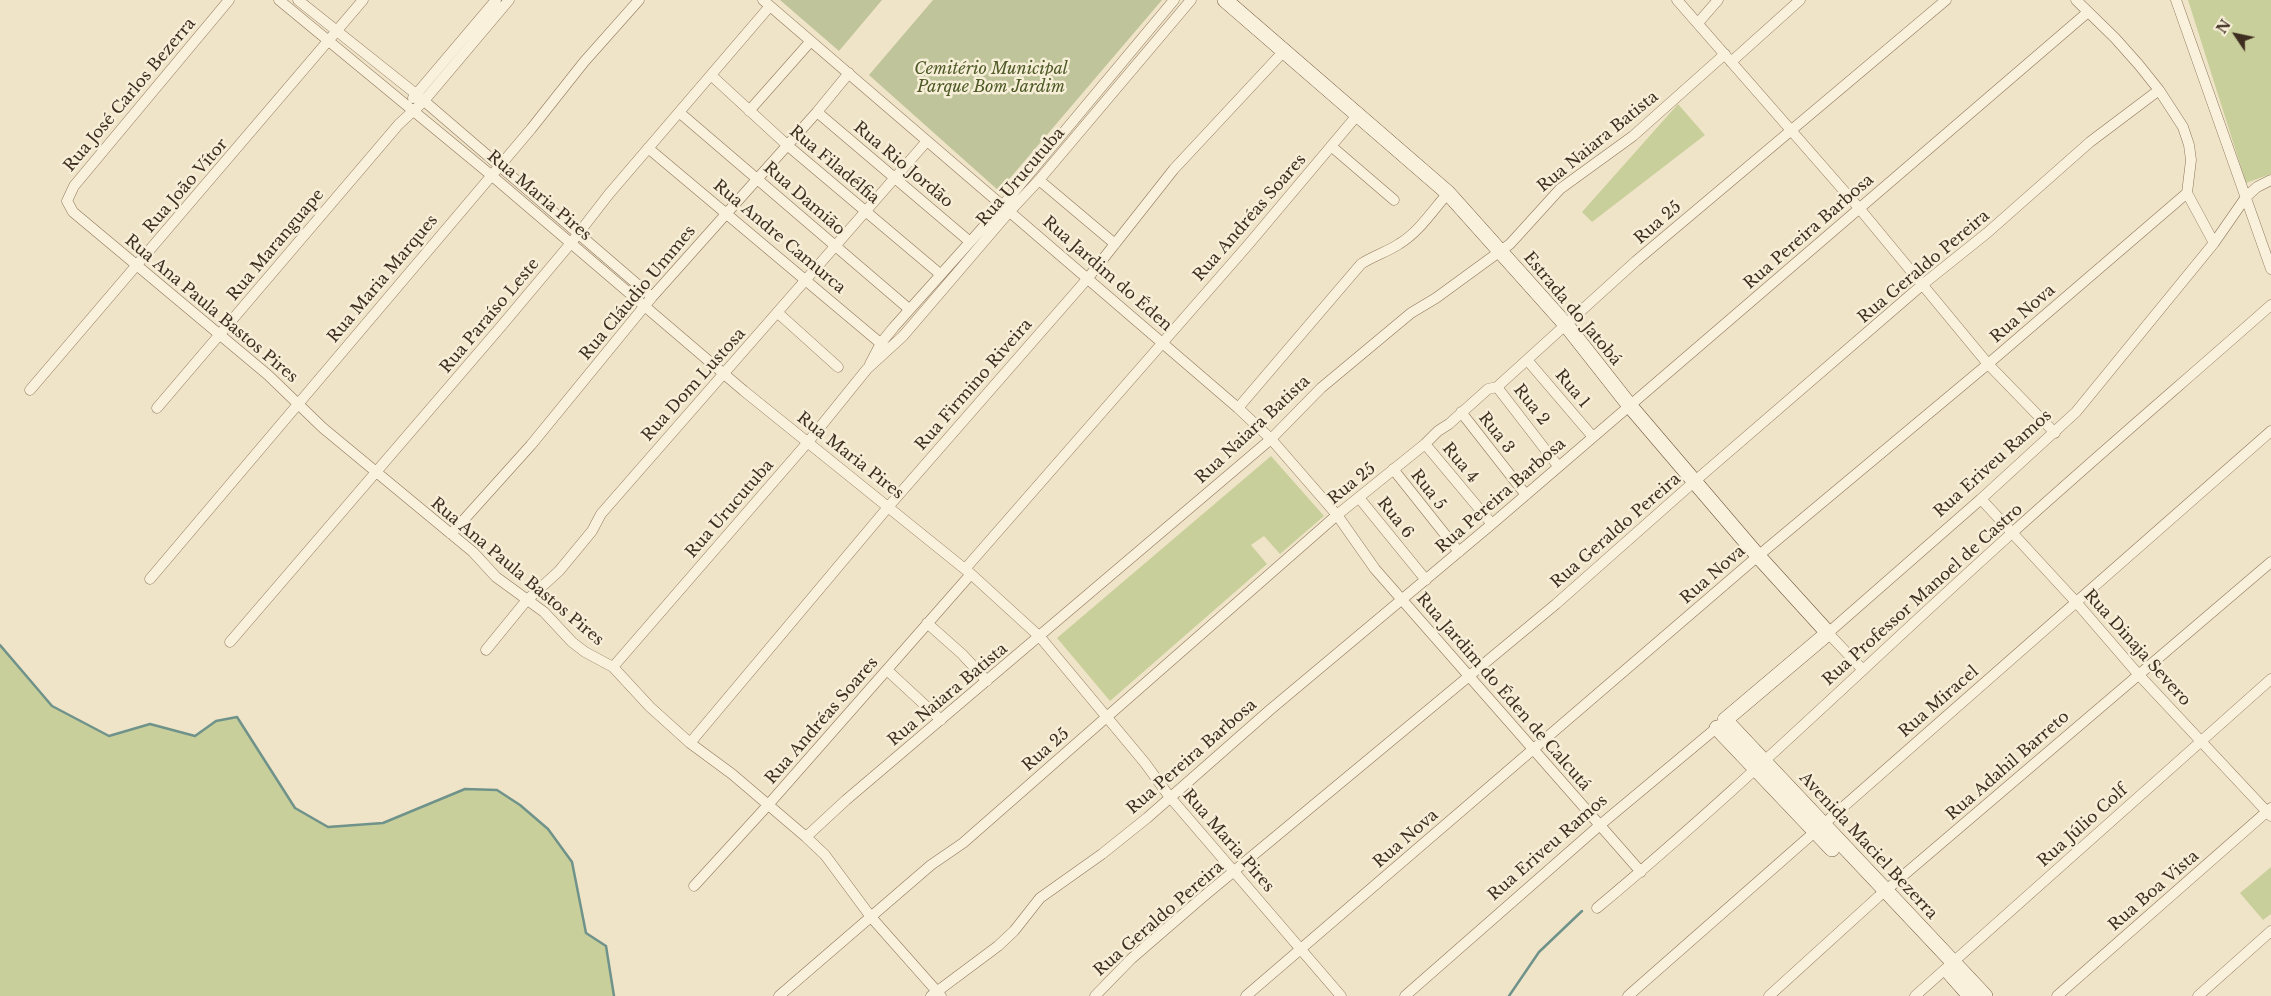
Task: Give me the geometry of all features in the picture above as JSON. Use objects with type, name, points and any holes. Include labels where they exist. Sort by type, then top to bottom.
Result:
[{"type":"street","name":"Rua José Carlos Bezerra","points":[[74,186],[229,0]]},
{"type":"street","name":"Rua Maria Pires","points":[[279,0],[411,108],[577,234],[723,373],[968,571],[1040,636],[1170,796],[1302,948],[1341,996]]},
{"type":"street","name":"Rua Maria Pires","points":[[298,0],[420,98],[571,243],[648,301]]},
{"type":"street","name":"Rua João Vítor","points":[[30,390],[363,0]]},
{"type":"street","name":"Rua Maranguape","points":[[420,98],[496,0]]},
{"type":"street","name":"Rua Maranguape","points":[[157,408],[411,108],[509,0]]},
{"type":"street","name":"Rua Maria Marques","points":[[150,579],[584,62],[640,0]]},
{"type":"street","name":"Rua Urucutuba","points":[[613,668],[808,442],[867,369],[888,351],[1174,0]]},
{"type":"street","name":"Rua Urucutuba","points":[[867,369],[881,343],[909,309],[969,241],[1039,180],[1191,0]]},
{"type":"street","name":"Estrada do Jatobá","points":[[1225,0],[1358,113],[1448,193],[1566,326],[1630,406],[1696,481],[1758,556],[1863,670]]},
{"type":"street","points":[[1677,0],[1859,208],[1988,364],[2055,433]]},
{"type":"street","points":[[1698,23],[1718,0]]},
{"type":"street","name":"Rua Naiara Batista","points":[[806,837],[846,800],[1271,439],[1321,388],[1350,366],[1398,324],[1510,244],[1560,189],[1633,136],[1800,0]]},
{"type":"street","name":"Rua 25","points":[[779,996],[932,865],[963,843],[1337,515],[1360,499],[1488,389],[1497,387],[1528,361],[1603,290],[1790,129],[1946,0]]},
{"type":"street","points":[[2076,0],[2115,38],[2159,90],[2186,136],[2191,160],[2186,193],[2214,243]]},
{"type":"street","points":[[2176,0],[2271,269]]},
{"type":"street","name":"Rua Jardim do Éden","points":[[766,3],[1238,408],[1271,439],[1337,515],[1376,569],[1403,599]]},
{"type":"street","name":"Rua Paraíso Leste","points":[[230,642],[571,243],[648,148],[712,76],[766,3]]},
{"type":"street","name":"Rua Pereira Barbosa","points":[[937,994],[1004,941],[1040,898],[1102,854],[1526,495],[2088,12]]},
{"type":"street","points":[[749,111],[810,42]]},
{"type":"street","name":"Rua Firmino Riveira","points":[[690,743],[889,506],[1088,278],[1174,169],[1284,50]]},
{"type":"street","name":"Rua Cláudio Ummes","points":[[451,534],[532,445],[648,301],[817,112],[849,73]]},
{"type":"street","name":"Rua Filadélfia","points":[[712,76],[787,145],[940,274]]},
{"type":"street","name":"Rua Geraldo Pereira","points":[[1095,996],[1131,960],[1556,604],[1922,285],[1987,233],[2090,142],[2159,90]]},
{"type":"street","name":"Rua Rio Jordão","points":[[817,112],[969,241]]},
{"type":"street","name":"Rua Damião","points":[[680,113],[909,309]]},
{"type":"street","name":"Rua Andréas Soares","points":[[694,886],[927,624],[968,571],[1162,342],[1248,245],[1358,113]]},
{"type":"street","name":"Rua Dom Lustosa","points":[[486,650],[526,602],[559,571],[592,530],[601,514],[723,373],[778,314],[894,177],[927,141]]},
{"type":"street","points":[[1331,146],[1394,200]]},
{"type":"street","name":"Rua Andre Camurca","points":[[648,148],[881,343],[888,351]]},
{"type":"street","points":[[1039,180],[1115,244]]},
{"type":"street","name":"Rua Eriveu Ramos","points":[[1404,996],[1600,826],[1828,633],[2055,433],[2085,402],[2214,243],[2246,197],[2257,187],[2271,180]]},
{"type":"street","name":"Rua Ana Paula Bastos Pires","points":[[74,186],[67,201],[73,212],[268,375],[375,473],[473,552],[496,577],[526,602],[544,612],[572,642],[584,652],[613,668],[650,707],[690,743],[806,837],[825,855],[871,916],[937,994]]},
{"type":"street","points":[[1238,408],[1360,264],[1375,254],[1398,245],[1407,238],[1448,193]]},
{"type":"street","name":"Rua Nova","points":[[1246,996],[1758,556],[1988,364],[2186,193]]},
{"type":"street","name":"Rua Professor Manoel de Castro","points":[[1597,908],[1641,872],[2012,533],[2271,305]]},
{"type":"street","points":[[778,314],[838,367]]},
{"type":"street","name":"Rua 1","points":[[1528,361],[1593,437]]},
{"type":"street","name":"Rua 2","points":[[1497,387],[1558,466]]},
{"type":"street","name":"Rua 3","points":[[1461,412],[1526,495]]},
{"type":"street","name":"Rua Miracel","points":[[1628,996],[2271,431]]},
{"type":"street","name":"Rua 4","points":[[1424,444],[1492,524]]},
{"type":"street","name":"Rua 5","points":[[1393,470],[1459,552]]},
{"type":"street","name":"Rua 6","points":[[1360,499],[1426,580]]},
{"type":"street","name":"Rua Dinaja Severo","points":[[1981,499],[2076,602],[2138,674],[2200,741],[2270,812]]},
{"type":"street","name":"Rua Adahil Barreto","points":[[1769,996],[1882,894],[2271,562]]},
{"type":"street","name":"Rua Jardim do Éden de Calcutá","points":[[1403,599],[1641,872]]},
{"type":"street","points":[[927,624],[962,654],[987,681]]},
{"type":"street","points":[[887,670],[941,720]]},
{"type":"street","name":"Rua Júlio Colf","points":[[1915,996],[2271,679]]},
{"type":"street","name":"Avenida Maciel Bezerra","points":[[1721,724],[1950,965],[1985,996]]},
{"type":"street","name":"Rua Boa Vista","points":[[2057,996],[2270,812]]},
{"type":"street","points":[[2198,996],[2271,931]]},
{"type":"street","name":"Avenida Maciel Bezerra","points":[[1950,965],[1970,996]]},
{"type":"green space","points":[[780,0],[882,0],[839,51]]},
{"type":"green space","name":"Cemitério Municipal Parque Bom Jardim","points":[[933,0],[1162,0],[999,191],[869,75]]},
{"type":"green space","points":[[2188,0],[2271,0],[2271,174],[2246,183]]},
{"type":"green space","points":[[1678,104],[1705,135],[1592,222],[1582,212]]},
{"type":"green space","points":[[1271,456],[1324,516],[1280,554],[1264,536],[1251,545],[1267,564],[1110,701],[1057,638]]},
{"type":"green space","points":[[0,645],[53,706],[109,736],[150,724],[195,736],[216,721],[237,717],[295,808],[328,826],[383,823],[465,789],[497,790],[520,805],[548,829],[572,862],[586,933],[606,946],[614,996],[0,996]]},
{"type":"green space","points":[[2271,867],[2271,914],[2263,920],[2240,893]]},
{"type":"waterway","points":[[0,645],[52,706],[109,736],[150,724],[195,736],[216,721],[237,717],[295,808],[328,827],[383,823],[465,789],[497,790],[520,805],[548,829],[572,862],[586,933],[606,946],[614,996]]},
{"type":"waterway","points":[[1509,996],[1539,952],[1582,911]]}]
